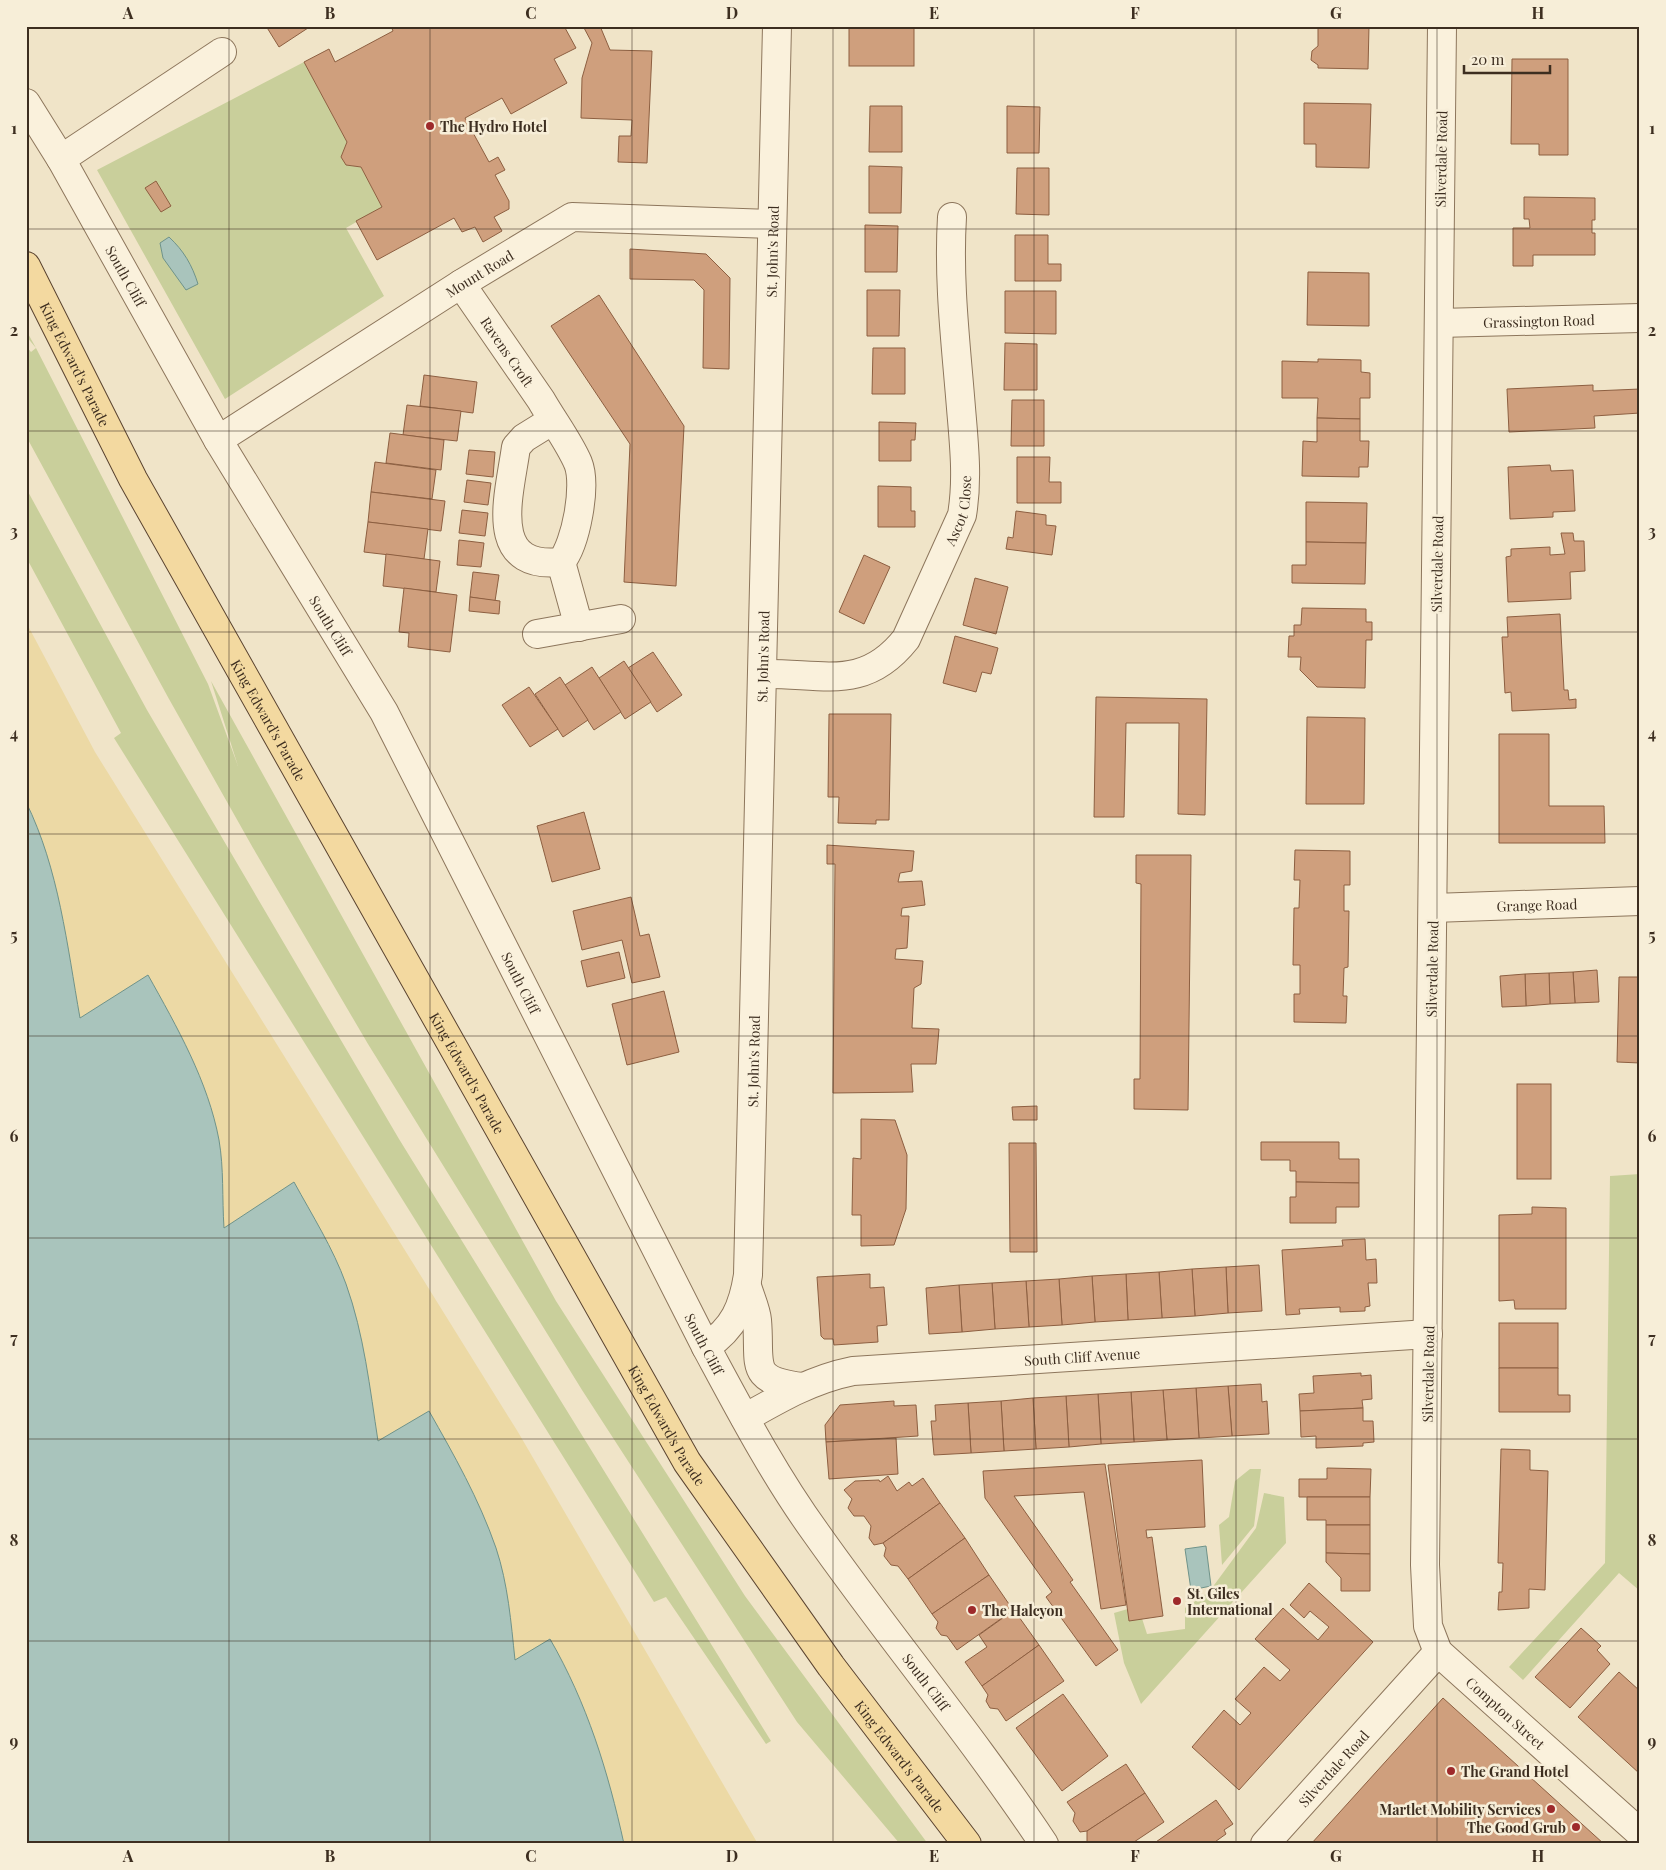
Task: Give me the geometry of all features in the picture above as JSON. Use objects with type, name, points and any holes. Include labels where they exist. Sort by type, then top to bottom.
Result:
[{"type":"main road","name":"King Edward's Parade","points":[[26,266],[133,479],[687,1462],[831,1666],[967,1844]]},
{"type":"street","name":"St. John's Road","points":[[706,1347],[723,1336],[737,1314],[746,1286],[750,1250],[777,26]]},
{"type":"street","name":"Silverdale Road","points":[[1264,1844],[1438,1652],[1428,1626],[1425,1596],[1442,26]]},
{"type":"street","points":[[61,159],[222,52]]},
{"type":"street","name":"South Cliff","points":[[26,103],[61,159],[218,440],[384,712],[706,1347],[745,1418],[815,1532],[1008,1790],[1044,1844]]},
{"type":"street","name":"Mount Road","points":[[218,440],[461,284],[572,217],[772,224]]},
{"type":"street","name":"Ascot Close","points":[[763,674],[850,677],[872,669],[892,656],[906,639],[962,515],[965,495],[965,457],[950,260],[952,218]]},
{"type":"street","name":"Ravens Croft","points":[[461,284],[553,420],[578,464],[581,477],[576,534],[569,553],[561,562]]},
{"type":"street","name":"Grassington Road","points":[[1439,323],[1640,318]]},
{"type":"street","points":[[553,420],[524,438],[516,447],[507,528],[508,536],[513,546],[525,556],[549,563],[561,562],[579,627]]},
{"type":"street","points":[[537,634],[621,619]]},
{"type":"street","name":"Grange Road","points":[[1433,908],[1640,901]]},
{"type":"street","name":"St. John's Road","points":[[746,1286],[757,1318],[758,1363],[766,1378],[778,1384],[802,1387]]},
{"type":"street","name":"South Cliff Avenue","points":[[745,1418],[802,1387],[830,1376],[853,1371],[1428,1334]]},
{"type":"street","name":"Compton Street","points":[[1438,1652],[1640,1833]]},
{"type":"green space","points":[[304,62],[347,142],[341,157],[347,165],[361,167],[382,207],[346,228],[384,296],[225,399],[97,170]]},
{"type":"green space","points":[[26,330],[36,348],[26,336]]},
{"type":"green space","points":[[26,346],[31,352],[36,348],[208,684],[238,766],[211,681],[556,1301],[745,1596],[928,1844],[900,1844],[797,1722],[582,1390],[368,1044],[253,848],[169,699],[26,436]]},
{"type":"green space","points":[[26,488],[147,710],[399,1139],[771,1741],[766,1744],[666,1597],[654,1602],[114,738],[121,733],[26,557]]},
{"type":"green space","points":[[1640,1174],[1640,1591],[1619,1573],[1523,1680],[1509,1667],[1605,1563],[1610,1176]]},
{"type":"green space","points":[[1250,1469],[1261,1469],[1254,1526],[1222,1565],[1219,1525],[1229,1517],[1235,1481]]},
{"type":"green space","points":[[1264,1493],[1284,1497],[1286,1543],[1141,1704],[1124,1663],[1114,1613],[1138,1606],[1147,1634],[1185,1629],[1185,1608],[1209,1592],[1256,1528]]},
{"type":"sand","points":[[26,622],[95,752],[518,1432],[758,1844],[473,1844],[26,1213]]},
{"type":"water","points":[[169,237],[187,259],[198,284],[186,290],[163,258],[160,243]]},
{"type":"water","points":[[26,802],[47,854],[61,908],[80,1018],[148,975],[190,1055],[214,1118],[222,1162],[224,1228],[294,1182],[322,1232],[346,1284],[366,1362],[378,1441],[429,1411],[474,1495],[496,1548],[506,1589],[515,1660],[550,1639],[575,1688],[595,1738],[611,1790],[624,1844],[26,1844]]},
{"type":"water","points":[[1206,1546],[1211,1586],[1191,1590],[1185,1549]]},
{"type":"building","points":[[266,26],[311,26],[279,47]]},
{"type":"building","points":[[391,26],[564,26],[576,48],[554,59],[567,83],[511,114],[502,98],[465,118],[489,162],[498,157],[505,170],[495,175],[509,201],[509,209],[494,217],[502,231],[483,242],[475,227],[462,232],[454,218],[377,260],[356,221],[382,207],[361,167],[346,165],[341,157],[347,142],[304,62],[329,49],[335,62],[393,31]]},
{"type":"building","points":[[583,26],[600,26],[610,50],[652,51],[647,163],[618,162],[619,136],[631,136],[632,120],[581,118],[582,78],[592,43]]},
{"type":"building","points":[[849,26],[914,26],[914,66],[849,66]]},
{"type":"building","points":[[1318,26],[1369,26],[1368,69],[1318,68],[1318,65],[1311,60],[1312,51],[1318,46]]},
{"type":"building","points":[[1512,59],[1568,59],[1568,155],[1539,155],[1539,144],[1511,144]]},
{"type":"building","points":[[1304,103],[1371,104],[1369,168],[1316,167],[1316,144],[1304,144]]},
{"type":"building","points":[[870,106],[902,106],[902,152],[869,152]]},
{"type":"building","points":[[1007,106],[1040,107],[1039,153],[1007,153]]},
{"type":"building","points":[[869,166],[902,167],[901,213],[869,213]]},
{"type":"building","points":[[1017,168],[1049,168],[1049,215],[1016,214]]},
{"type":"building","points":[[156,181],[171,206],[161,212],[145,188]]},
{"type":"building","points":[[1524,197],[1595,198],[1595,220],[1592,220],[1592,233],[1595,233],[1595,255],[1533,255],[1533,266],[1513,266],[1513,228],[1530,228],[1529,219],[1524,219]]},
{"type":"building","points":[[865,225],[898,226],[897,272],[865,272]]},
{"type":"building","points":[[1015,235],[1048,235],[1048,264],[1061,264],[1061,281],[1015,281]]},
{"type":"building","points":[[630,249],[706,254],[730,278],[729,369],[703,368],[704,290],[694,280],[630,279]]},
{"type":"building","points":[[1308,272],[1369,273],[1369,326],[1307,325]]},
{"type":"building","points":[[867,290],[900,290],[899,336],[867,336]]},
{"type":"building","points":[[1005,291],[1056,291],[1056,334],[1005,333]]},
{"type":"building","points":[[599,295],[684,426],[676,586],[624,582],[630,444],[551,326]]},
{"type":"building","points":[[1005,343],[1037,344],[1037,390],[1004,390]]},
{"type":"building","points":[[873,348],[905,348],[905,394],[872,394]]},
{"type":"building","points":[[1318,359],[1361,360],[1361,372],[1370,373],[1370,398],[1360,398],[1360,419],[1317,418],[1318,398],[1282,398],[1282,361],[1318,362]]},
{"type":"building","points":[[424,375],[477,382],[473,413],[420,406]]},
{"type":"building","points":[[1593,385],[1593,391],[1640,389],[1640,413],[1594,416],[1595,428],[1509,432],[1507,389]]},
{"type":"building","points":[[1012,400],[1044,400],[1044,446],[1011,446]]},
{"type":"building","points":[[407,405],[461,411],[457,441],[403,435]]},
{"type":"building","points":[[1317,418],[1360,419],[1360,441],[1369,441],[1368,467],[1359,467],[1359,477],[1302,476],[1303,441],[1317,442]]},
{"type":"building","points":[[879,422],[916,423],[915,440],[911,440],[911,461],[879,461]]},
{"type":"building","points":[[390,433],[444,440],[441,470],[386,463]]},
{"type":"building","points":[[469,450],[495,452],[493,477],[466,474]]},
{"type":"building","points":[[1017,457],[1050,457],[1049,482],[1061,482],[1061,503],[1017,503]]},
{"type":"building","points":[[375,462],[436,470],[432,499],[371,492]]},
{"type":"building","points":[[1550,465],[1551,471],[1573,470],[1575,511],[1553,512],[1553,517],[1510,519],[1508,467]]},
{"type":"building","points":[[467,480],[491,483],[488,505],[464,502]]},
{"type":"building","points":[[878,486],[911,487],[911,511],[915,511],[915,527],[878,527]]},
{"type":"building","points":[[371,492],[445,501],[441,531],[368,522]]},
{"type":"building","points":[[1306,502],[1367,503],[1366,543],[1306,542]]},
{"type":"building","points":[[462,510],[488,513],[485,536],[459,533]]},
{"type":"building","points":[[1016,511],[1046,515],[1046,525],[1056,526],[1052,555],[1006,549],[1008,537],[1013,538]]},
{"type":"building","points":[[368,522],[428,529],[424,559],[364,552]]},
{"type":"building","points":[[1561,533],[1573,533],[1574,541],[1584,541],[1585,571],[1570,572],[1571,599],[1508,602],[1506,557],[1511,556],[1511,549],[1550,547],[1550,555],[1565,554]]},
{"type":"building","points":[[459,540],[484,543],[481,567],[457,565]]},
{"type":"building","points":[[1306,542],[1366,543],[1365,584],[1292,583],[1292,565],[1306,565]]},
{"type":"building","points":[[386,554],[440,561],[436,592],[383,586]]},
{"type":"building","points":[[864,555],[890,567],[864,624],[839,612]]},
{"type":"building","points":[[473,572],[499,575],[495,601],[470,597]]},
{"type":"building","points":[[975,578],[1008,587],[996,634],[963,625]]},
{"type":"building","points":[[404,588],[457,595],[450,652],[408,647],[409,633],[399,632]]},
{"type":"building","points":[[470,597],[500,601],[499,614],[469,611]]},
{"type":"building","points":[[1302,608],[1366,609],[1366,622],[1372,622],[1372,640],[1366,640],[1365,688],[1317,687],[1300,670],[1301,657],[1288,657],[1289,636],[1294,636],[1294,625],[1301,625]]},
{"type":"building","points":[[1560,614],[1564,690],[1568,690],[1569,700],[1576,699],[1576,708],[1512,711],[1511,692],[1505,693],[1502,637],[1508,637],[1507,617]]},
{"type":"building","points":[[955,636],[998,648],[991,674],[982,672],[976,692],[943,683]]},
{"type":"building","points":[[653,652],[682,695],[657,712],[628,668]]},
{"type":"building","points":[[624,661],[651,702],[625,719],[599,678]]},
{"type":"building","points":[[592,667],[621,712],[594,730],[565,685]]},
{"type":"building","points":[[560,677],[588,720],[563,737],[535,694]]},
{"type":"building","points":[[529,687],[558,729],[530,747],[502,705]]},
{"type":"building","points":[[1096,697],[1207,699],[1205,815],[1178,814],[1179,723],[1126,723],[1124,817],[1094,817]]},
{"type":"building","points":[[829,714],[891,714],[889,820],[876,820],[876,824],[838,823],[839,797],[828,797]]},
{"type":"building","points":[[1307,717],[1365,718],[1364,804],[1306,804]]},
{"type":"building","points":[[1499,734],[1549,734],[1549,806],[1604,806],[1605,843],[1499,843]]},
{"type":"building","points":[[584,812],[600,869],[552,882],[537,826]]},
{"type":"building","points":[[827,845],[914,851],[912,871],[900,873],[898,882],[922,881],[925,905],[902,908],[901,916],[909,916],[907,948],[896,949],[895,959],[923,961],[921,984],[914,988],[912,1028],[939,1029],[936,1064],[911,1064],[913,1092],[833,1093],[835,864],[827,864]]},
{"type":"building","points":[[1295,850],[1350,851],[1350,885],[1344,885],[1344,911],[1349,911],[1348,967],[1344,968],[1343,996],[1347,996],[1346,1023],[1294,1022],[1294,994],[1300,994],[1300,965],[1293,965],[1294,908],[1299,908],[1300,880],[1294,880]]},
{"type":"building","points":[[1136,855],[1191,855],[1188,1110],[1134,1109],[1134,1079],[1140,1079],[1141,884],[1136,883]]},
{"type":"building","points":[[631,897],[640,936],[649,934],[660,977],[632,983],[622,940],[582,950],[573,911]]},
{"type":"building","points":[[619,952],[625,978],[587,987],[581,961]]},
{"type":"building","points":[[1597,970],[1599,1002],[1575,1003],[1573,972]]},
{"type":"building","points":[[1573,972],[1575,1003],[1550,1004],[1549,973]]},
{"type":"building","points":[[1549,973],[1550,1004],[1526,1006],[1525,974]]},
{"type":"building","points":[[1525,974],[1526,1006],[1502,1007],[1500,976]]},
{"type":"building","points":[[1619,977],[1640,977],[1640,1063],[1617,1062]]},
{"type":"building","points":[[664,991],[679,1052],[627,1065],[612,1004]]},
{"type":"building","points":[[1517,1084],[1551,1084],[1551,1179],[1517,1179]]},
{"type":"building","points":[[1037,1106],[1037,1120],[1013,1120],[1012,1107]]},
{"type":"building","points":[[861,1119],[895,1120],[907,1155],[906,1209],[894,1245],[861,1246],[861,1215],[852,1215],[853,1158],[861,1159]]},
{"type":"building","points":[[1261,1142],[1339,1142],[1339,1159],[1359,1159],[1359,1183],[1296,1182],[1296,1171],[1290,1171],[1290,1160],[1261,1160]]},
{"type":"building","points":[[1009,1143],[1036,1143],[1037,1252],[1010,1252]]},
{"type":"building","points":[[1296,1182],[1359,1183],[1359,1207],[1336,1207],[1336,1223],[1290,1223],[1290,1197],[1296,1197]]},
{"type":"building","points":[[1532,1207],[1566,1208],[1566,1309],[1515,1309],[1514,1300],[1499,1301],[1499,1215],[1532,1214]]},
{"type":"building","points":[[1365,1239],[1366,1260],[1376,1259],[1377,1283],[1368,1283],[1370,1306],[1365,1307],[1365,1311],[1340,1312],[1340,1307],[1299,1309],[1300,1314],[1286,1315],[1282,1250],[1343,1246],[1342,1240]]},
{"type":"building","points":[[1259,1265],[1262,1311],[1228,1313],[1226,1267]]},
{"type":"building","points":[[1226,1267],[1228,1313],[1195,1316],[1192,1269]]},
{"type":"building","points":[[1192,1269],[1195,1316],[1162,1318],[1159,1272]]},
{"type":"building","points":[[1159,1272],[1162,1318],[1128,1320],[1126,1274]]},
{"type":"building","points":[[870,1274],[870,1288],[884,1287],[887,1325],[877,1326],[878,1342],[834,1345],[833,1339],[824,1339],[821,1336],[817,1277]]},
{"type":"building","points":[[1126,1274],[1128,1320],[1095,1322],[1092,1276]]},
{"type":"building","points":[[1092,1276],[1095,1322],[1062,1325],[1059,1279]]},
{"type":"building","points":[[1059,1279],[1062,1325],[1029,1327],[1026,1281]]},
{"type":"building","points":[[1026,1281],[1029,1327],[995,1329],[992,1283]]},
{"type":"building","points":[[992,1283],[995,1329],[962,1332],[959,1285]]},
{"type":"building","points":[[959,1285],[962,1332],[929,1334],[926,1288]]},
{"type":"building","points":[[1499,1323],[1558,1323],[1558,1368],[1499,1368]]},
{"type":"building","points":[[1499,1368],[1558,1368],[1558,1395],[1570,1395],[1570,1412],[1499,1412]]},
{"type":"building","points":[[1361,1373],[1361,1376],[1371,1375],[1372,1399],[1362,1400],[1363,1408],[1300,1411],[1299,1394],[1314,1393],[1313,1376]]},
{"type":"building","points":[[1261,1384],[1262,1402],[1267,1401],[1269,1434],[1232,1436],[1228,1386]]},
{"type":"building","points":[[1228,1386],[1232,1436],[1199,1438],[1196,1388]]},
{"type":"building","points":[[1196,1388],[1199,1438],[1167,1440],[1163,1390]]},
{"type":"building","points":[[1163,1390],[1167,1440],[1134,1442],[1131,1392]]},
{"type":"building","points":[[1131,1392],[1134,1442],[1101,1444],[1098,1394]]},
{"type":"building","points":[[1098,1394],[1101,1444],[1069,1447],[1066,1396]]},
{"type":"building","points":[[1066,1396],[1069,1447],[1036,1449],[1033,1398]]},
{"type":"building","points":[[1033,1398],[1036,1449],[1004,1451],[1001,1401]]},
{"type":"building","points":[[894,1401],[894,1406],[916,1405],[918,1436],[826,1442],[825,1425],[840,1405]]},
{"type":"building","points":[[1001,1401],[1004,1451],[971,1453],[968,1403]]},
{"type":"building","points":[[968,1403],[971,1453],[934,1455],[931,1421],[936,1421],[935,1405]]},
{"type":"building","points":[[1363,1408],[1363,1421],[1373,1421],[1374,1442],[1363,1443],[1363,1446],[1316,1448],[1316,1436],[1301,1437],[1300,1411]]},
{"type":"building","points":[[896,1438],[898,1474],[829,1479],[826,1442]]},
{"type":"building","points":[[1501,1449],[1530,1450],[1530,1470],[1548,1471],[1545,1590],[1529,1589],[1529,1608],[1498,1610],[1499,1592],[1502,1592],[1503,1563],[1498,1563]]},
{"type":"building","points":[[1202,1460],[1205,1527],[1146,1530],[1147,1538],[1152,1537],[1163,1616],[1129,1621],[1108,1465]]},
{"type":"building","points":[[1105,1464],[1126,1605],[1101,1609],[1084,1492],[1014,1496],[1073,1580],[1070,1582],[1118,1650],[1096,1666],[1046,1597],[1052,1592],[985,1498],[983,1471]]},
{"type":"building","points":[[1327,1468],[1371,1469],[1370,1497],[1299,1497],[1299,1479],[1327,1479]]},
{"type":"building","points":[[888,1476],[897,1491],[909,1482],[912,1486],[923,1478],[940,1503],[883,1543],[874,1545],[869,1538],[871,1526],[864,1516],[854,1516],[848,1508],[852,1499],[844,1490],[855,1481],[879,1480],[880,1482]]},
{"type":"building","points":[[1307,1497],[1370,1497],[1370,1525],[1326,1525],[1326,1520],[1307,1520]]},
{"type":"building","points":[[940,1503],[965,1538],[908,1579],[898,1566],[891,1565],[884,1556],[886,1548],[883,1543]]},
{"type":"building","points":[[1326,1525],[1370,1525],[1370,1554],[1326,1553]]},
{"type":"building","points":[[965,1538],[989,1575],[932,1614],[908,1579]]},
{"type":"building","points":[[1326,1553],[1370,1554],[1370,1591],[1341,1591],[1341,1578],[1326,1562]]},
{"type":"building","name":"The Halcyon","points":[[989,1575],[1011,1607],[999,1615],[1002,1618],[957,1650],[947,1636],[941,1635],[936,1628],[938,1622],[932,1614]]},
{"type":"building","points":[[1309,1583],[1373,1642],[1239,1790],[1192,1747],[1224,1710],[1240,1725],[1251,1713],[1235,1699],[1264,1667],[1280,1681],[1290,1670],[1255,1639],[1283,1608],[1318,1640],[1329,1627],[1310,1611],[1304,1618],[1290,1605]]},
{"type":"building","points":[[1014,1610],[1039,1645],[982,1686],[965,1662],[987,1647],[979,1635]]},
{"type":"building","points":[[1581,1628],[1601,1646],[1597,1650],[1610,1664],[1570,1708],[1535,1677]]},
{"type":"building","points":[[1039,1645],[1064,1681],[1006,1721],[998,1709],[990,1708],[986,1701],[988,1695],[982,1686]]},
{"type":"building","points":[[1619,1672],[1640,1691],[1640,1774],[1578,1717]]},
{"type":"building","points":[[1063,1694],[1108,1756],[1062,1791],[1016,1728]]},
{"type":"building","name":"The Grand Hotel","points":[[1443,1698],[1604,1844],[1311,1844]]},
{"type":"building","points":[[1126,1764],[1145,1793],[1087,1831],[1080,1832],[1073,1821],[1075,1813],[1067,1802]]},
{"type":"building","points":[[1145,1793],[1164,1822],[1131,1844],[1087,1844],[1087,1831]]},
{"type":"building","points":[[1216,1800],[1233,1824],[1224,1830],[1226,1834],[1212,1844],[1153,1844]]},
{"type":"place","name":"The Hydro Hotel","points":[[430,126]]},
{"type":"place","name":"St. Giles International","points":[[1177,1601]]},
{"type":"place","name":"The Halcyon","points":[[972,1610]]},
{"type":"place","name":"The Grand Hotel","points":[[1451,1771]]},
{"type":"place","name":"Martlet Mobility Services","points":[[1551,1809]]},
{"type":"place","name":"The Good Grub","points":[[1576,1827]]}]
